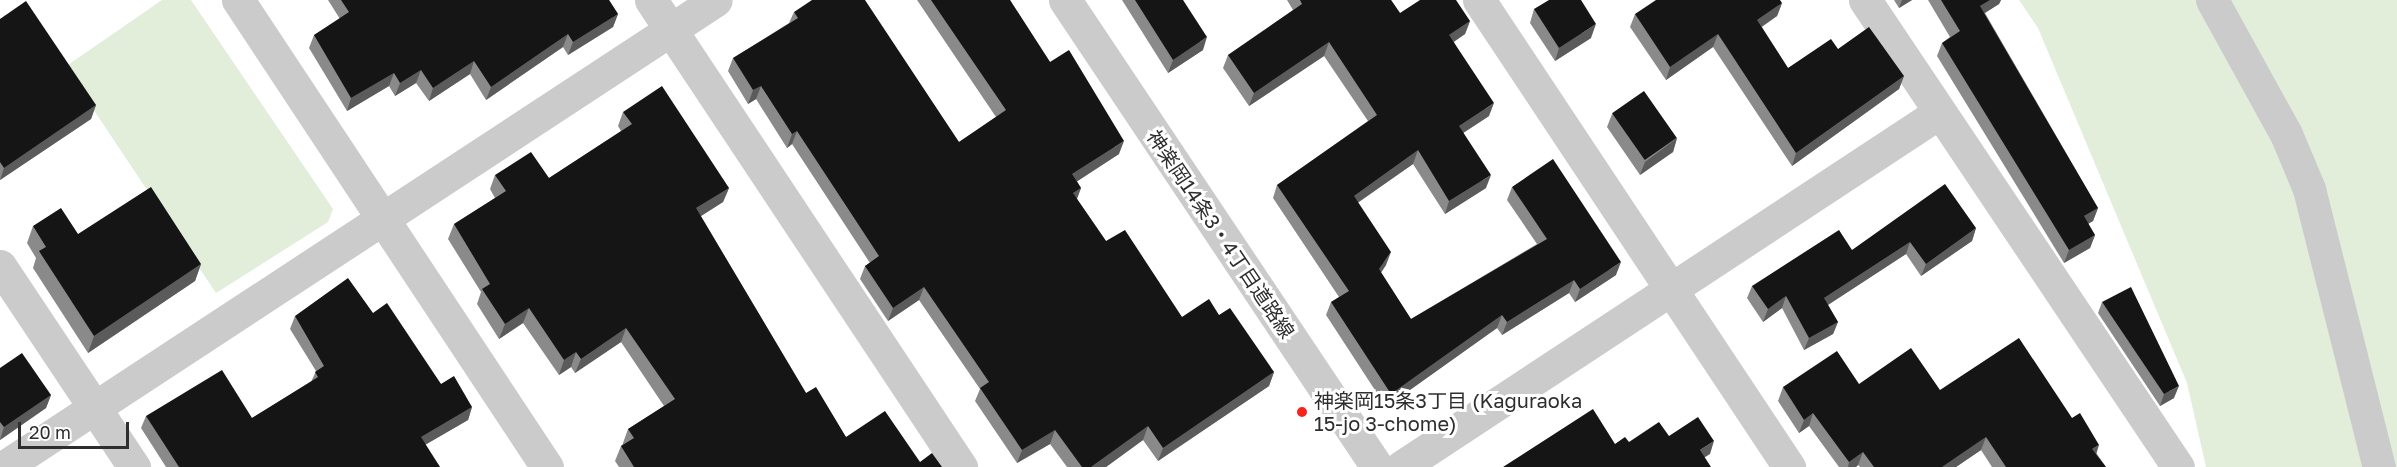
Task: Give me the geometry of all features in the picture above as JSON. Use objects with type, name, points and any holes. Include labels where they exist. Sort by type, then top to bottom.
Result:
[{"type":"street","points":[[238,0],[547,467]]},
{"type":"street","points":[[651,0],[961,467]]},
{"type":"street","points":[[4,467],[716,0]]},
{"type":"street","name":"神楽岡14条3・4丁目道路線","points":[[1065,0],[1377,467]]},
{"type":"street","points":[[1479,0],[1789,467]]},
{"type":"street","points":[[1866,0],[2178,467]]},
{"type":"street","points":[[2212,0],[2286,134],[2309,189],[2379,467]]},
{"type":"street","points":[[1401,467],[1674,292],[1940,112]]},
{"type":"street","points":[[0,266],[134,467]]},
{"type":"green space","points":[[162,0],[191,0],[333,209],[328,222],[216,293],[65,67]]},
{"type":"green space","points":[[2019,0],[2397,0],[2397,467],[2206,467],[2187,383],[2038,28]]},
{"type":"building","points":[[341,0],[609,0],[618,14],[573,42],[568,34],[491,87],[474,61],[433,88],[421,70],[400,83],[394,73],[351,98],[314,35],[349,12]]},
{"type":"building","points":[[812,0],[865,0],[959,142],[1006,110],[931,0],[1010,0],[1050,62],[1069,50],[1124,141],[1072,174],[1081,188],[1073,193],[1106,241],[1125,230],[1182,317],[1209,299],[1219,315],[1230,308],[1274,372],[1163,448],[1148,426],[1091,467],[1082,467],[1055,430],[1022,450],[980,388],[989,382],[924,287],[893,308],[865,266],[879,256],[797,131],[792,134],[761,86],[753,90],[733,58],[798,18],[794,12]]},
{"type":"building","points":[[1135,0],[1183,0],[1207,37],[1173,60]]},
{"type":"building","points":[[1300,0],[1391,0],[1400,13],[1420,0],[1456,0],[1470,21],[1449,35],[1494,103],[1459,126],[1491,175],[1449,201],[1418,150],[1354,196],[1391,252],[1379,269],[1411,319],[1547,239],[1512,187],[1553,159],[1621,262],[1580,289],[1574,280],[1507,322],[1502,315],[1391,394],[1331,302],[1349,291],[1277,185],[1377,115],[1329,42],[1254,93],[1228,55],[1302,4]]},
{"type":"building","points":[[1549,0],[1581,0],[1596,24],[1559,48],[1534,9]]},
{"type":"building","points":[[1656,0],[1780,0],[1782,3],[1757,20],[1788,68],[1831,39],[1838,49],[1869,27],[1904,76],[1796,153],[1718,34],[1670,67],[1635,14]]},
{"type":"building","points":[[1941,0],[1990,0],[1980,6],[2098,208],[2084,216],[2095,235],[2069,250],[1942,43],[1960,31]]},
{"type":"building","points":[[26,1],[96,105],[4,168],[0,162],[0,19]]},
{"type":"building","points":[[662,86],[729,188],[696,208],[806,393],[816,387],[846,437],[885,411],[920,462],[932,453],[942,467],[634,467],[621,446],[634,438],[628,429],[675,399],[626,328],[581,359],[576,352],[564,360],[529,308],[505,324],[482,289],[490,284],[454,224],[506,191],[495,175],[531,152],[549,178],[632,124],[623,112]]},
{"type":"building","points":[[1644,91],[1677,138],[1645,160],[1612,113]]},
{"type":"building","points":[[1945,184],[1976,228],[1926,264],[1910,242],[1824,298],[1838,322],[1809,338],[1786,296],[1768,309],[1752,286],[1839,230],[1852,250]]},
{"type":"building","points":[[151,187],[201,264],[94,336],[39,251],[46,247],[33,226],[61,208],[78,234]]},
{"type":"building","points":[[348,278],[373,313],[387,303],[441,384],[454,376],[472,407],[421,437],[440,467],[179,467],[146,416],[222,370],[252,418],[318,377],[315,372],[324,366],[295,316]]},
{"type":"building","points":[[2131,287],[2179,386],[2164,394],[2102,302]]},
{"type":"building","points":[[2019,338],[2072,418],[2080,413],[2099,445],[2092,449],[2106,467],[2006,467],[1986,437],[1942,467],[1874,467],[1863,452],[1849,462],[1813,413],[1804,420],[1783,387],[1837,351],[1859,384],[1911,348],[1940,390]]},
{"type":"building","points":[[22,353],[51,395],[4,427],[0,422],[0,368]]},
{"type":"building","points":[[1593,409],[1615,444],[1625,437],[1629,442],[1659,422],[1669,436],[1698,417],[1714,441],[1700,450],[1711,467],[1503,467]]},
{"type":"place","name":"神楽岡15条3丁目 (Kaguraoka 15-jo 3-chome)","points":[[1302,412]]}]
